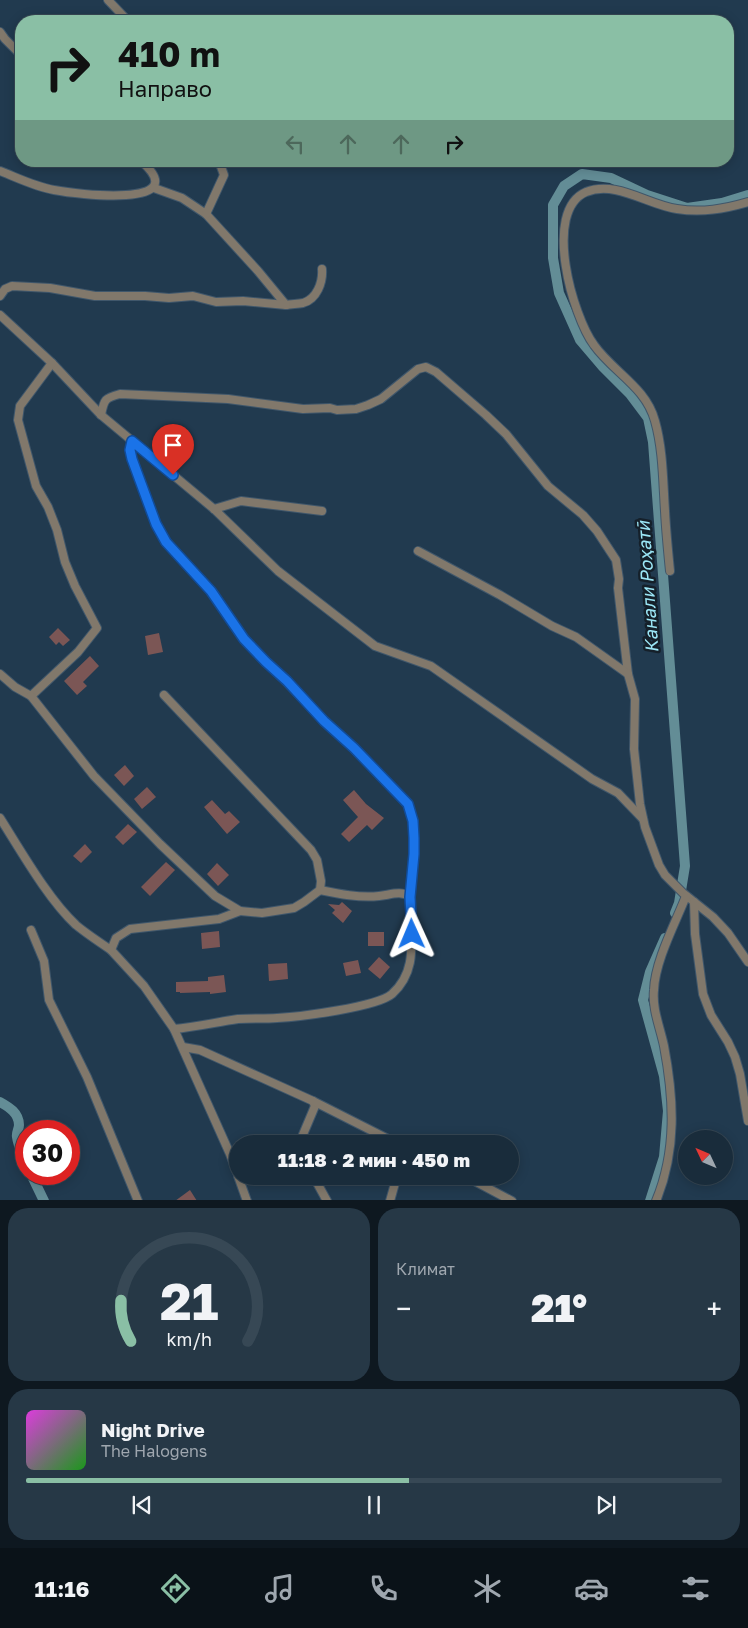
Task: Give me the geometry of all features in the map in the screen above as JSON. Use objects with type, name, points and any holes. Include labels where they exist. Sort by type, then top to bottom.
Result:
[{"type":"street","points":[[108,0],[122,15]]},
{"type":"street","points":[[0,32],[15,49]]},
{"type":"street","points":[[0,171],[54,190],[108,195],[138,195],[154,188],[156,182],[156,177],[147,167]]},
{"type":"street","points":[[206,214],[224,175],[221,167]]},
{"type":"street","points":[[154,188],[182,198],[206,214],[286,305]]},
{"type":"street","points":[[670,571],[665,527],[663,476],[655,420],[642,394],[601,355],[584,329],[567,275],[564,243],[566,220],[572,206],[581,195],[592,190],[602,189],[615,190],[687,211],[712,210],[748,202]]},
{"type":"street","points":[[0,296],[5,288],[12,286],[50,288],[108,297],[145,296],[169,298],[193,296],[216,302],[243,301],[286,305],[305,302],[317,292],[322,277],[322,269]]},
{"type":"street","points":[[0,315],[52,363],[102,415],[214,509],[278,571],[375,646],[431,666],[592,779],[618,793],[643,819]]},
{"type":"street","points":[[30,696],[78,652],[98,628],[75,586],[65,562],[57,530],[48,507],[36,486],[18,420],[20,406],[52,363]]},
{"type":"street","points":[[102,415],[104,402],[109,397],[120,394],[228,399],[303,409],[356,409],[381,399],[422,367],[430,368],[447,381],[506,434],[548,486],[583,515],[612,552],[618,566],[618,588],[628,674],[635,699],[634,749],[643,819],[659,864],[665,875],[682,893],[713,917],[728,933],[748,962]]},
{"type":"street","points":[[132,441],[130,450],[132,459],[156,524],[166,542],[211,591],[244,639],[408,804],[413,821],[414,854],[410,897],[411,963],[400,986],[390,995],[378,1002],[350,1008],[279,1018],[239,1019],[174,1029]]},
{"type":"street","points":[[214,509],[241,501],[322,511]]},
{"type":"street","points":[[418,551],[552,626],[576,637],[628,674]]},
{"type":"street","points":[[0,674],[15,687],[30,696],[94,776],[160,844],[215,896],[240,911],[262,913],[294,908],[304,902],[320,890],[321,881],[318,860],[311,850],[164,695]]},
{"type":"street","points":[[0,818],[61,908],[76,925],[111,950],[144,986],[174,1029],[229,1154]]},
{"type":"street","points":[[320,890],[364,897],[403,893],[410,897]]},
{"type":"street","points":[[656,1200],[669,1157],[673,1115],[670,1082],[656,1017],[654,991],[656,974],[682,893]]},
{"type":"street","points":[[694,902],[695,934],[703,994],[711,1015],[735,1057],[740,1074],[748,1121]]},
{"type":"street","points":[[111,950],[116,938],[130,929],[219,919],[240,911]]},
{"type":"street","points":[[30,930],[44,961],[49,1000],[87,1077],[138,1200]]},
{"type":"street","points":[[183,1046],[200,1050],[313,1101],[380,1135]]},
{"type":"street","points":[[303,1135],[315,1106],[313,1101]]},
{"type":"street","points":[[242,1185],[247,1200]]},
{"type":"street","points":[[318,1185],[327,1200]]},
{"type":"street","points":[[390,1200],[394,1185]]},
{"type":"street","points":[[483,1185],[512,1200]]},
{"type":"building","points":[[58,628],[70,640],[63,646],[59,642],[56,645],[49,637]]},
{"type":"building","points":[[159,633],[163,652],[148,655],[145,636]]},
{"type":"building","points":[[90,656],[99,666],[83,682],[87,686],[77,695],[64,681]]},
{"type":"building","points":[[125,765],[134,776],[124,786],[114,775]]},
{"type":"building","points":[[147,787],[156,797],[142,809],[134,799]]},
{"type":"building","points":[[354,790],[366,804],[384,818],[372,830],[367,825],[349,842],[341,834],[358,817],[343,800]]},
{"type":"building","points":[[212,800],[225,814],[229,811],[240,822],[227,834],[204,807]]},
{"type":"building","points":[[128,824],[137,832],[123,845],[115,837]]},
{"type":"building","points":[[85,844],[92,852],[81,863],[73,856]]},
{"type":"building","points":[[166,862],[175,870],[150,896],[141,887]]},
{"type":"building","points":[[217,863],[229,875],[218,886],[207,874]]},
{"type":"building","points":[[342,902],[352,911],[343,923],[332,913],[335,910],[328,904],[339,905]]},
{"type":"building","points":[[219,931],[220,947],[202,949],[201,933]]},
{"type":"building","points":[[368,932],[384,932],[384,946],[368,946]]},
{"type":"building","points":[[379,957],[390,967],[380,979],[368,969]]},
{"type":"building","points":[[358,960],[361,973],[346,976],[343,963]]},
{"type":"building","points":[[287,963],[288,979],[269,981],[268,964]]},
{"type":"building","points":[[224,975],[226,992],[210,994],[210,992],[176,992],[176,982],[208,981],[208,977]]},
{"type":"building","points":[[190,1190],[196,1200],[176,1200]]},
{"type":"waterway","name":"Канали Роҳатӣ","points":[[675,913],[679,903],[685,866],[653,442],[648,418],[630,394],[580,340],[559,293],[553,258],[553,205],[564,186],[582,174],[611,178],[647,195],[687,208],[722,203],[748,195]]},
{"type":"waterway","name":"Канали Роҳатӣ","points":[[650,1200],[664,1157],[668,1111],[664,1076],[643,1000],[650,972],[665,938]]},
{"type":"waterway","name":"Канали Роҳатӣ","points":[[0,1102],[10,1108],[18,1120]]},
{"type":"waterway","name":"Канали Роҳатӣ","points":[[36,1185],[44,1200]]},
{"type":"route","points":[[173,475],[132,441],[130,450],[132,459],[156,524],[166,542],[211,591],[244,639],[408,804],[413,821],[414,838],[410,897],[412,934]]}]
